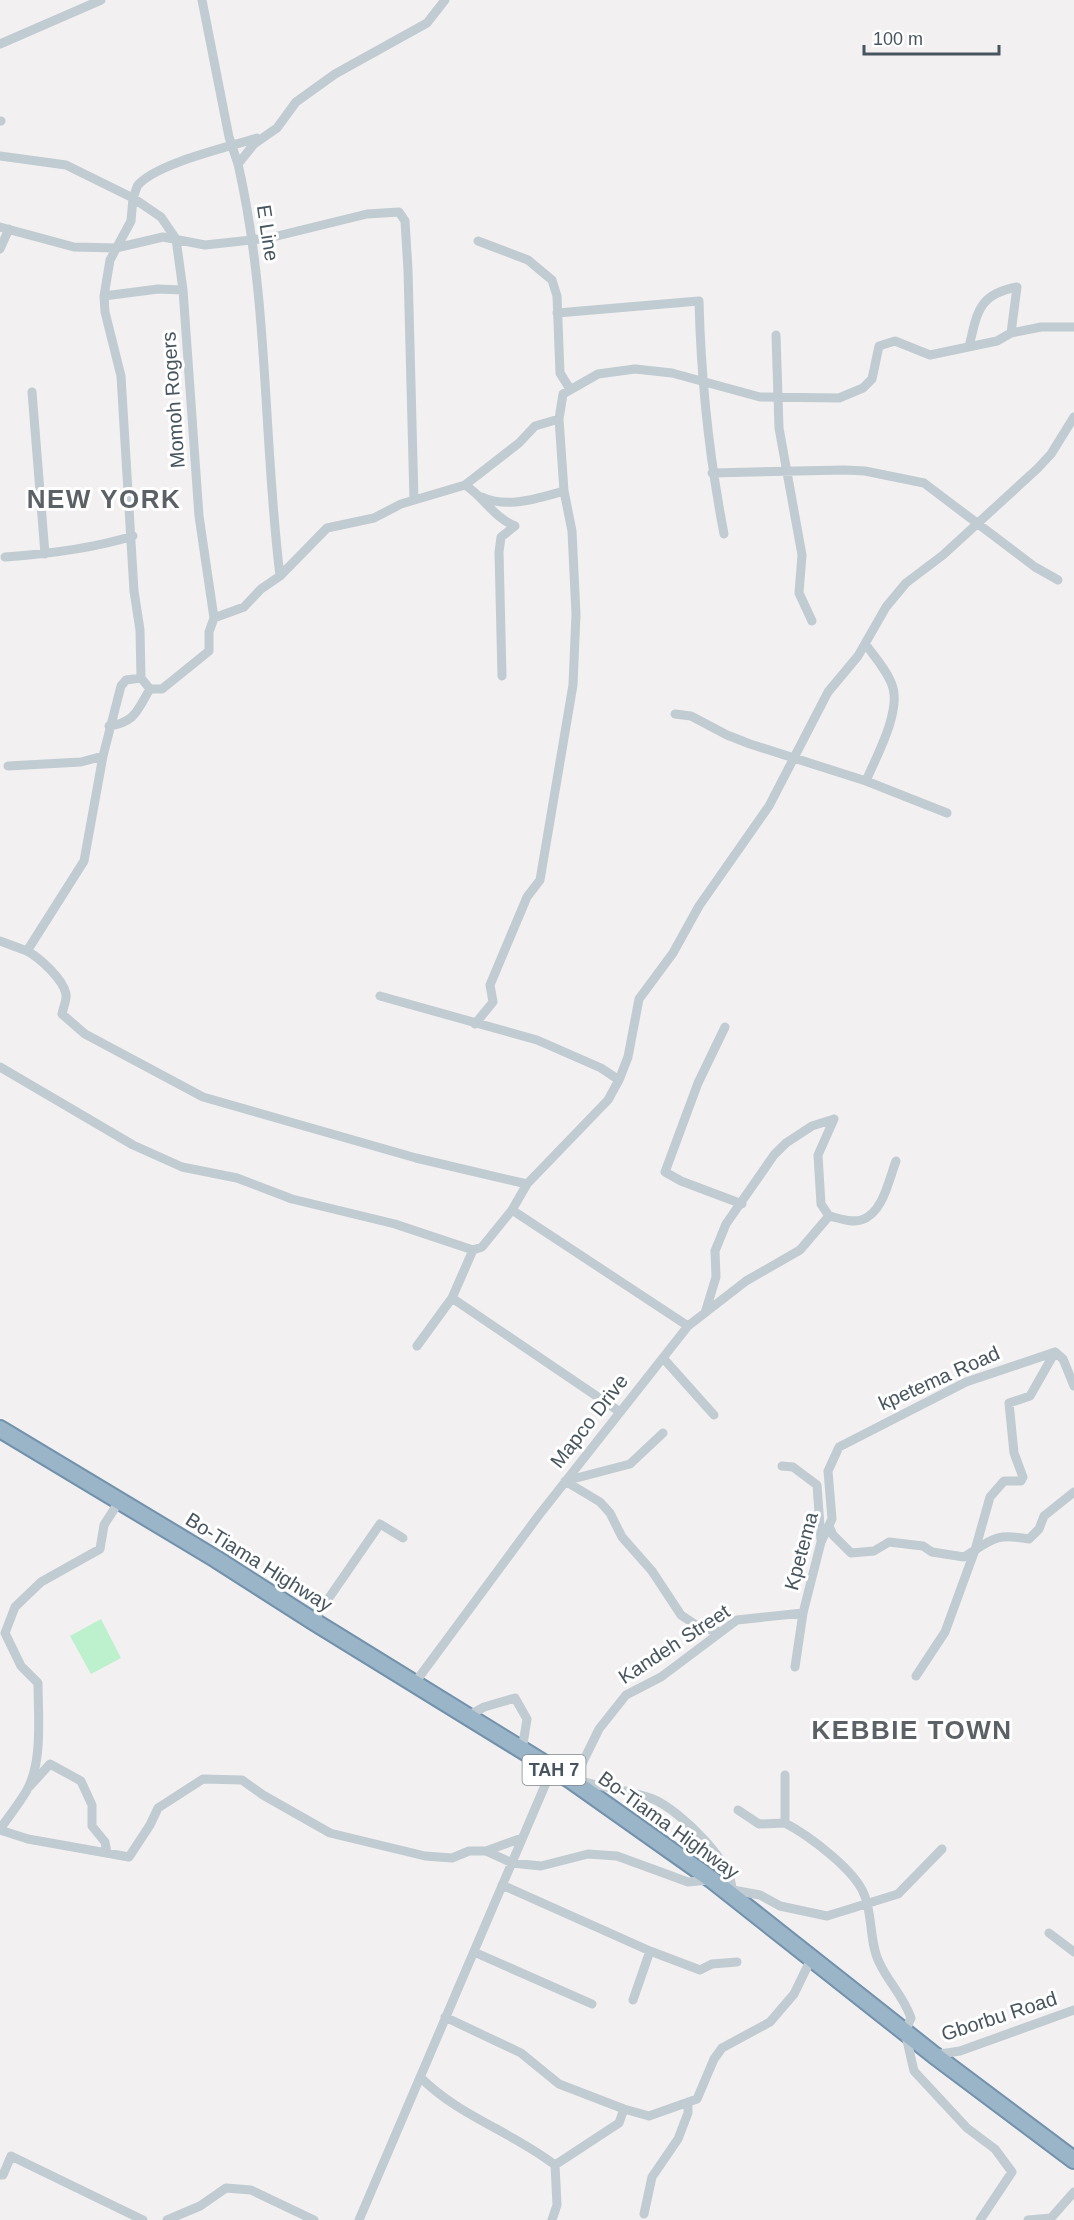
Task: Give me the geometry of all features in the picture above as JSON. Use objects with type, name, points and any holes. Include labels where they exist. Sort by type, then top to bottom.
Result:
[{"type":"highway","name":"Bo-Tiama Highway","points":[[0,1429],[120,1500],[552,1769],[573,1779],[732,1892],[934,2055],[1074,2160]]},
{"type":"street","points":[[0,44],[101,0]]},
{"type":"street","name":"E Line","points":[[202,0],[252,240],[273,521],[280,576]]},
{"type":"street","points":[[238,164],[254,144],[277,128],[296,102],[335,74],[427,23],[445,0]]},
{"type":"street","points":[[109,726],[123,724],[133,718],[150,689],[141,678],[140,630],[134,591],[133,536],[121,376],[105,312],[106,274],[116,248],[131,221],[133,198],[137,186],[147,178],[186,160],[265,136]]},
{"type":"street","name":"Momoh Rogers","points":[[0,156],[66,165],[133,198],[161,217],[176,239],[183,290],[199,516],[214,618],[208,632],[209,651],[162,689],[150,689]]},
{"type":"street","points":[[0,249],[5,228],[74,247],[116,248],[152,237],[205,245],[252,240],[367,214],[399,212],[405,221],[414,501]]},
{"type":"street","points":[[478,241],[519,256],[546,273],[555,289],[560,373],[570,389]]},
{"type":"street","points":[[969,347],[978,309],[996,293],[1017,287],[1011,333]]},
{"type":"street","points":[[104,296],[158,289],[183,290]]},
{"type":"street","points":[[557,314],[699,301],[702,382],[712,473],[724,534]]},
{"type":"street","points":[[475,1024],[493,1002],[490,985],[527,897],[540,880],[573,685],[576,614],[572,531],[564,491],[559,419],[563,394],[598,374],[654,369],[739,392],[777,397],[839,398],[863,388],[872,379],[879,346],[895,342],[930,355],[997,341],[1011,333],[1041,327],[1074,327]]},
{"type":"street","points":[[777,335],[779,428],[802,555],[799,593],[812,621]]},
{"type":"street","points":[[32,392],[45,554]]},
{"type":"street","points":[[0,1067],[133,1145],[182,1167],[237,1178],[292,1199],[395,1224],[473,1250],[482,1247],[512,1210],[527,1184],[608,1100],[628,1057],[639,999],[673,953],[699,906],[769,806],[828,692],[866,645],[886,607],[906,583],[943,555],[1051,454],[1074,417]]},
{"type":"street","points":[[214,618],[244,607],[261,589],[280,576],[327,528],[374,518],[414,501],[465,485],[519,443],[535,426],[559,419]]},
{"type":"street","points":[[712,473],[787,469],[865,471],[924,483],[1035,567],[1058,580]]},
{"type":"street","points":[[465,485],[480,496],[499,519],[515,526],[501,537],[499,552],[502,676]]},
{"type":"street","points":[[480,496],[503,503],[564,491]]},
{"type":"street","points":[[4,557],[45,554],[108,544],[133,536]]},
{"type":"street","points":[[866,645],[893,687],[894,702],[887,730],[866,781]]},
{"type":"street","points":[[27,951],[84,861],[109,726],[121,686],[126,680],[141,678]]},
{"type":"street","points":[[675,714],[691,716],[727,735],[794,756],[820,768],[866,781],[947,813]]},
{"type":"street","points":[[8,766],[81,762],[103,756]]},
{"type":"street","points":[[0,941],[43,960],[66,996],[62,1014],[78,1028],[203,1096],[416,1158],[527,1184]]},
{"type":"street","points":[[380,996],[537,1040],[600,1068],[619,1080]]},
{"type":"street","points":[[725,1027],[698,1083],[665,1172],[681,1181],[742,1204]]},
{"type":"street","points":[[705,1313],[716,1277],[715,1251],[726,1224],[774,1155],[786,1143],[812,1126],[834,1119],[818,1155],[821,1204],[828,1216],[859,1221],[871,1215],[880,1201],[896,1161]]},
{"type":"street","points":[[512,1210],[688,1326]]},
{"type":"street","name":"Mapco Drive","points":[[414,1684],[565,1481],[688,1326],[746,1281],[800,1250],[828,1216]]},
{"type":"street","points":[[417,1347],[452,1298],[473,1250]]},
{"type":"street","points":[[452,1298],[620,1413]]},
{"type":"street","points":[[916,1676],[945,1632],[975,1550],[990,1497],[1004,1481],[1021,1481],[1023,1477],[1014,1453],[1009,1403],[1030,1396],[1055,1353],[1063,1359],[1074,1386]]},
{"type":"street","name":"kpetema Road","points":[[839,1447],[966,1382],[1055,1353]]},
{"type":"street","points":[[663,1358],[714,1415]]},
{"type":"street","points":[[565,1481],[630,1464],[663,1433]]},
{"type":"street","name":"Kpetema","points":[[795,1667],[803,1613],[821,1542],[832,1519],[828,1471],[839,1447]]},
{"type":"street","points":[[782,1466],[793,1467],[817,1485],[821,1542]]},
{"type":"street","points":[[565,1481],[600,1502],[610,1513],[622,1537],[652,1571],[681,1615],[699,1627],[720,1632]]},
{"type":"street","points":[[829,1526],[833,1535],[851,1553],[874,1551],[889,1542],[923,1546],[932,1552],[964,1557],[1003,1535],[1029,1539],[1039,1529],[1044,1516],[1074,1492]]},
{"type":"street","points":[[28,1788],[35,1759],[38,1683],[21,1666],[4,1633],[15,1607],[41,1582],[100,1549],[104,1525],[120,1500]]},
{"type":"street","points":[[313,1621],[380,1524],[403,1539]]},
{"type":"street","name":"Kandeh Street","points":[[573,1779],[599,1729],[626,1695],[662,1677],[737,1620],[803,1613]]},
{"type":"street","points":[[468,1716],[484,1707],[515,1698],[527,1719],[522,1750]]},
{"type":"street","points":[[107,1853],[105,1842],[92,1826],[92,1805],[81,1781],[50,1764],[28,1788],[0,1830],[28,1839],[129,1857],[150,1826],[158,1808],[203,1779],[242,1780],[263,1795],[330,1833],[426,1856],[452,1858],[469,1851],[486,1851],[522,1838]]},
{"type":"street","points":[[359,2220],[552,1769]]},
{"type":"street","points":[[785,1775],[785,1823]]},
{"type":"street","points":[[573,1779],[654,1800],[675,1813],[719,1856],[731,1877],[732,1892],[760,1895],[780,1906],[827,1916],[898,1894],[942,1849]]},
{"type":"street","points":[[738,1810],[759,1824],[785,1823],[808,1835],[845,1869],[864,1893],[878,1961],[906,2003],[911,2018],[905,2032],[914,2071],[967,2128],[995,2149],[1012,2172],[980,2220]]},
{"type":"street","points":[[486,1851],[512,1863],[541,1866],[588,1854],[607,1856],[688,1882],[711,1879]]},
{"type":"street","points":[[502,1885],[650,1951],[700,1970],[712,1964],[727,1965],[736,1962]]},
{"type":"street","points":[[1049,1933],[1074,1952]]},
{"type":"street","points":[[633,2000],[650,1951]]},
{"type":"street","points":[[474,1952],[592,2004]]},
{"type":"street","points":[[446,2017],[521,2053],[559,2084],[649,2116],[697,2099],[714,2059],[722,2048],[770,2022],[794,1994],[812,1957]]},
{"type":"street","name":"Gborbu Road","points":[[934,2055],[960,2051],[1074,2010]]},
{"type":"street","points":[[420,2077],[441,2099],[530,2146],[555,2165],[557,2205],[552,2220]]},
{"type":"street","points":[[644,2214],[652,2177],[678,2139],[688,2113],[688,2102]]},
{"type":"street","points":[[555,2165],[619,2123],[624,2109]]},
{"type":"street","points":[[0,2175],[3,2175],[11,2156],[143,2220]]},
{"type":"street","points":[[167,2220],[201,2206],[226,2188],[251,2190],[314,2220]]},
{"type":"street","points":[[1028,2220],[1051,2218],[1074,2192]]},
{"type":"green space","points":[[101,1619],[121,1658],[91,1674],[70,1636]]},
{"type":"district","name":"NEW YORK","points":[[104,499]]},
{"type":"district","name":"KEBBIE TOWN","points":[[912,1730]]}]
